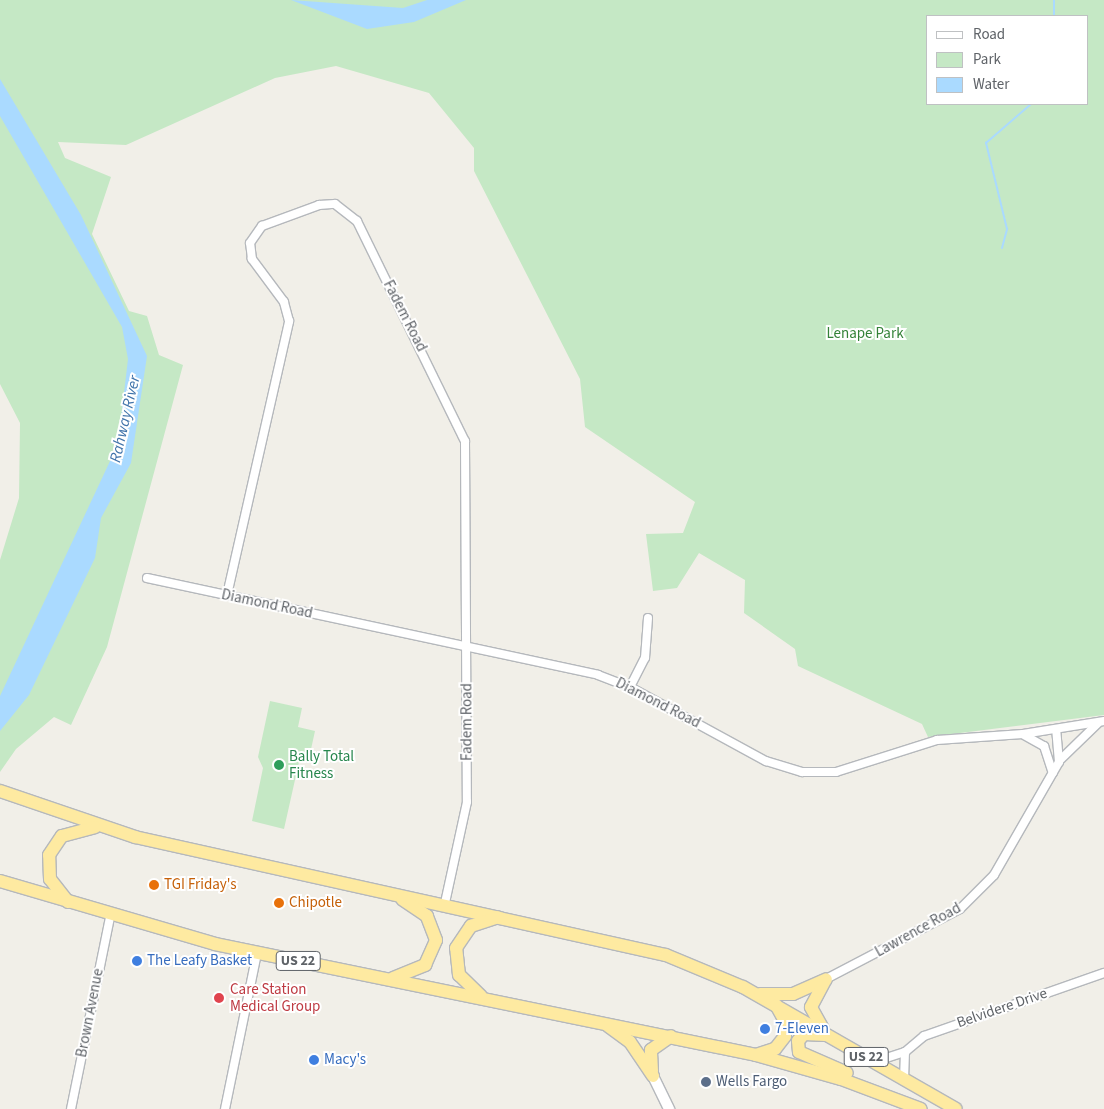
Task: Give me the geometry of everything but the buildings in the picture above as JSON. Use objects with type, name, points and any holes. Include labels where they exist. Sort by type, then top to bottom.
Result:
[{"type":"highway","name":"US 22","points":[[0,791],[98,826],[652,951],[755,993],[956,1109]]},
{"type":"highway","points":[[72,905],[50,879],[49,855],[62,836],[98,826]]},
{"type":"highway","name":"US 22","points":[[0,881],[110,917],[257,953],[671,1036],[756,1055],[921,1109]]},
{"type":"highway","points":[[388,979],[421,968],[436,940],[427,916],[391,892]]},
{"type":"highway","points":[[484,998],[459,976],[456,948],[471,926],[503,916]]},
{"type":"highway","points":[[755,993],[793,994],[826,979]]},
{"type":"highway","points":[[826,979],[811,1007],[829,1035]]},
{"type":"highway","points":[[756,1055],[775,1049],[785,1036],[785,1021],[776,1004]]},
{"type":"highway","points":[[601,1022],[630,1042],[652,1076]]},
{"type":"highway","points":[[829,1035],[804,1034],[798,1050],[806,1058],[865,1081],[897,1100]]},
{"type":"highway","points":[[652,1076],[651,1050],[671,1036]]},
{"type":"street","name":"Fadem Road","points":[[227,595],[289,322],[284,302],[252,259],[250,243],[262,226],[319,205],[335,204],[357,220],[465,441],[468,647],[467,802],[444,903]]},
{"type":"street","name":"Diamond Road","points":[[147,578],[598,675],[630,687],[766,761],[802,772],[841,770],[937,740],[1023,734],[1101,721]]},
{"type":"street","points":[[630,687],[645,658],[648,618]]},
{"type":"street","name":"Lawrence Road","points":[[826,979],[960,909],[998,869],[1059,762],[1101,721]]},
{"type":"street","points":[[1056,730],[1059,762]]},
{"type":"street","points":[[1023,734],[1044,746],[1053,772]]},
{"type":"street","name":"Brown Avenue","points":[[71,1109],[110,917]]},
{"type":"street","points":[[225,1109],[257,953]]},
{"type":"street","name":"Belvidere Drive","points":[[874,1062],[905,1052],[924,1036],[1104,973]]},
{"type":"street","points":[[904,1080],[905,1052]]},
{"type":"street","points":[[652,1076],[669,1109]]},
{"type":"green space","name":"Lenape Park","points":[[0,0],[1104,0],[1104,715],[928,737],[922,724],[798,666],[795,649],[744,613],[745,580],[699,553],[677,588],[653,591],[646,534],[683,533],[695,502],[585,427],[580,379],[474,171],[474,148],[429,93],[336,66],[275,78],[126,145],[58,142],[65,158],[111,177],[92,234],[129,311],[147,316],[159,355],[183,365],[107,647],[71,725],[54,717],[16,749],[0,772],[0,560],[19,498],[20,423],[0,384]]},
{"type":"green space","name":"Bally Total Fitness","points":[[270,701],[302,708],[298,727],[315,731],[308,763],[299,762],[284,829],[252,821],[263,768],[258,757]]},
{"type":"water","points":[[291,0],[403,8],[427,0],[466,0],[414,22],[367,29]]},
{"type":"water","name":"Rahway River","points":[[0,79],[81,215],[147,356],[131,463],[101,518],[95,558],[29,695],[0,731],[0,696],[118,444],[128,359],[122,327],[0,116]]},
{"type":"waterway","points":[[1054,0],[1054,15]]},
{"type":"waterway","points":[[1002,248],[1007,229],[986,143],[1030,105]]},
{"type":"place","name":"Bally Total Fitness","points":[[279,765]]},
{"type":"place","name":"TGI Friday's","points":[[154,885]]},
{"type":"place","name":"Chipotle","points":[[279,903]]},
{"type":"place","name":"The Leafy Basket","points":[[137,961]]},
{"type":"place","name":"Care Station Medical Group","points":[[219,998]]},
{"type":"place","name":"7-Eleven","points":[[765,1029]]},
{"type":"place","name":"Macy's","points":[[314,1060]]},
{"type":"place","name":"Wells Fargo","points":[[706,1082]]}]
